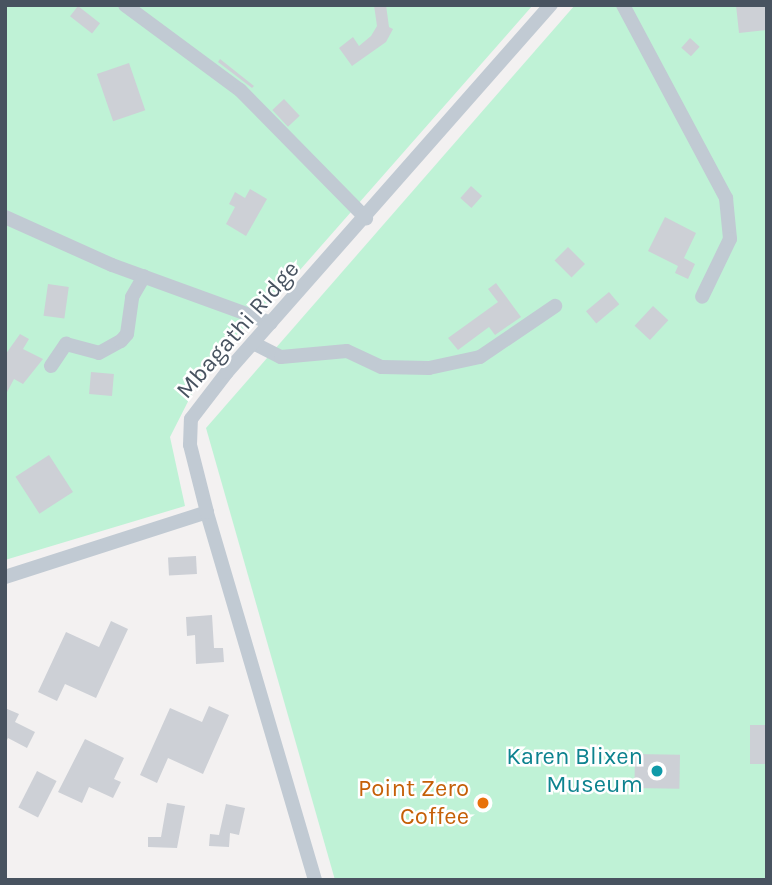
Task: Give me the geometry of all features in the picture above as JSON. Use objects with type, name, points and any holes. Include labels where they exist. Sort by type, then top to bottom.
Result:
[{"type":"street","points":[[125,5],[240,90],[366,218]]},
{"type":"street","name":"Mbagathi Ridge","points":[[315,880],[206,512],[190,445],[191,419],[253,343],[551,5]]},
{"type":"street","points":[[623,5],[726,198],[730,239],[702,297]]},
{"type":"street","points":[[5,217],[144,276],[271,323]]},
{"type":"street","points":[[51,366],[66,344],[99,354],[121,341],[127,334],[132,297],[144,276]]},
{"type":"street","points":[[253,343],[281,357],[347,351],[382,367],[442,367],[480,357],[555,306]]},
{"type":"street","points":[[5,577],[206,512]]},
{"type":"green space","points":[[5,5],[533,5],[285,287],[207,364],[170,437],[185,506],[5,560]]},
{"type":"green space","points":[[575,5],[767,5],[767,880],[335,880],[206,428]]},
{"type":"building","points":[[374,5],[386,5],[389,27],[393,29],[386,42],[352,66],[339,48],[353,37],[359,46],[371,36],[377,26]]},
{"type":"building","points":[[736,5],[767,5],[767,30],[739,33]]},
{"type":"building","points":[[78,6],[100,23],[92,33],[70,16]]},
{"type":"building","points":[[690,38],[700,47],[691,56],[681,48]]},
{"type":"building","points":[[220,59],[254,86],[252,88],[218,62]]},
{"type":"building","points":[[129,63],[145,110],[113,121],[97,74]]},
{"type":"building","points":[[284,99],[300,116],[288,127],[272,110]]},
{"type":"building","points":[[471,186],[482,196],[471,208],[460,198]]},
{"type":"building","points":[[250,189],[267,199],[246,236],[226,224],[235,207],[229,204],[235,192],[245,198]]},
{"type":"building","points":[[665,217],[696,233],[684,258],[695,264],[688,279],[675,273],[678,266],[648,251]]},
{"type":"building","points":[[568,247],[585,264],[572,277],[555,260]]},
{"type":"building","points":[[496,283],[521,317],[495,335],[489,327],[458,350],[448,338],[498,302],[488,289]]},
{"type":"building","points":[[48,284],[69,287],[64,319],[44,316]]},
{"type":"building","points":[[609,292],[619,304],[596,324],[586,311]]},
{"type":"building","points":[[653,306],[668,320],[650,340],[635,326]]},
{"type":"building","points":[[20,334],[29,339],[23,349],[43,359],[23,384],[14,379],[5,396],[5,355]]},
{"type":"building","points":[[91,372],[114,374],[112,396],[89,394]]},
{"type":"building","points":[[49,455],[73,492],[39,514],[15,477]]},
{"type":"building","points":[[196,556],[197,574],[169,575],[168,557]]},
{"type":"building","points":[[212,615],[214,648],[223,648],[224,662],[196,664],[195,635],[187,636],[186,617]]},
{"type":"building","points":[[111,621],[128,629],[96,698],[65,684],[57,701],[38,692],[66,632],[99,647]]},
{"type":"building","points":[[209,706],[229,715],[203,774],[168,758],[157,783],[140,775],[170,708],[202,722]]},
{"type":"building","points":[[5,708],[19,714],[15,722],[35,732],[27,748],[8,738],[5,744]]},
{"type":"building","points":[[750,725],[767,725],[767,764],[750,764]]},
{"type":"building","points":[[85,739],[124,758],[114,779],[121,782],[113,798],[89,787],[82,803],[58,792]]},
{"type":"building","name":"Karen Blixen Museum","points":[[635,754],[680,755],[679,789],[634,788]]},
{"type":"building","points":[[37,771],[57,781],[38,818],[18,808]]},
{"type":"building","points":[[167,803],[185,806],[177,848],[148,847],[148,837],[161,837]]},
{"type":"building","points":[[226,804],[245,808],[239,835],[230,833],[229,847],[209,846],[210,834],[219,835]]},
{"type":"place","name":"Karen Blixen Museum","points":[[657,771]]},
{"type":"place","name":"Point Zero Coffee","points":[[483,803]]}]
